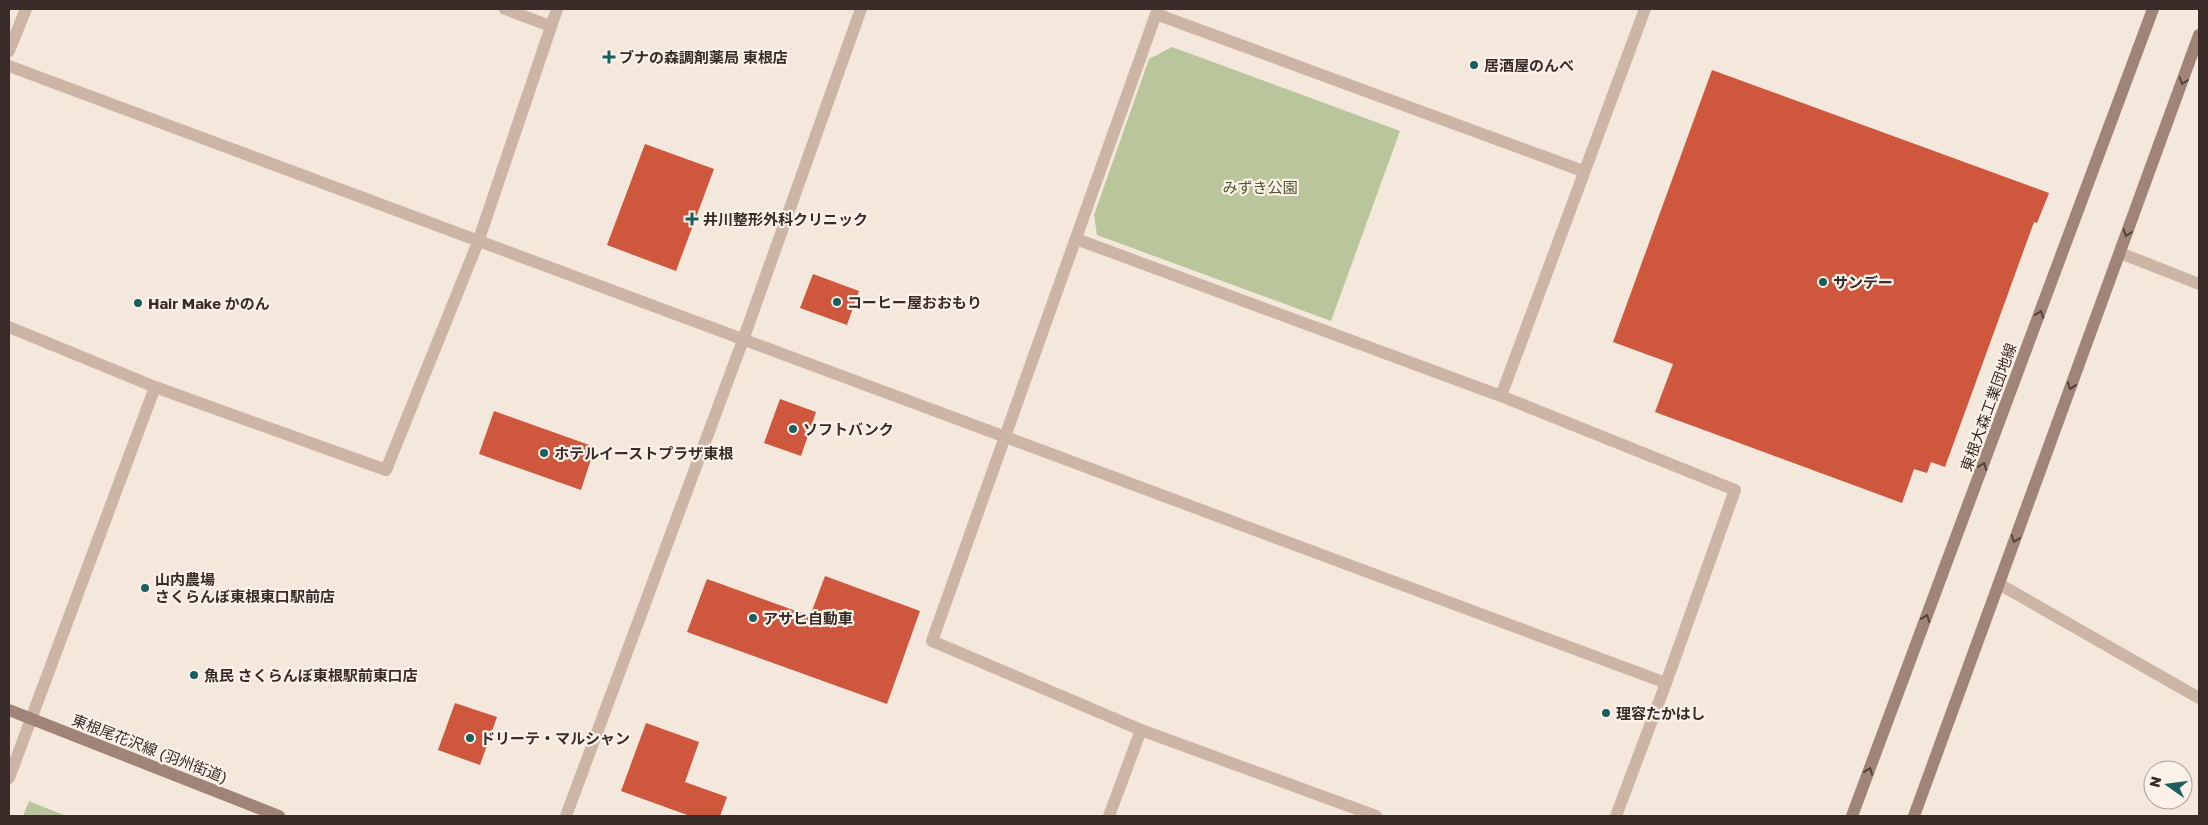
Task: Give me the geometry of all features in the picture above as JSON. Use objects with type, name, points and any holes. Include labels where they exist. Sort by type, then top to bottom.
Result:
[{"type":"main road","name":"東根大森工業団地線","points":[[1852,816],[2153,9]]},
{"type":"main road","points":[[1914,816],[2199,35]]},
{"type":"main road","name":"東根尾花沢線 (羽州街道)","points":[[9,710],[279,816]]},
{"type":"street","points":[[9,51],[26,9]]},
{"type":"street","points":[[505,9],[550,26]]},
{"type":"street","points":[[9,328],[154,387],[386,470],[478,242],[556,9]]},
{"type":"street","points":[[566,816],[743,340],[861,9]]},
{"type":"street","points":[[1501,396],[1583,171],[1645,9]]},
{"type":"street","points":[[1376,816],[1141,730],[932,641],[1156,14],[1583,171]]},
{"type":"street","points":[[9,66],[1666,683]]},
{"type":"street","points":[[1076,239],[1501,396],[1735,490],[1616,816]]},
{"type":"street","points":[[2120,253],[2199,284]]},
{"type":"street","points":[[9,778],[154,387]]},
{"type":"street","points":[[1998,584],[2199,698]]},
{"type":"street","points":[[1109,816],[1141,730]]},
{"type":"green space","name":"みずき公園","points":[[1172,47],[1400,131],[1331,321],[1097,235],[1094,215],[1149,59]]},
{"type":"green space","points":[[29,801],[66,816],[23,816]]},
{"type":"building","name":"サンデー","points":[[1712,70],[2049,193],[2037,223],[2034,222],[1945,467],[1931,462],[1927,473],[1914,469],[1902,503],[1655,412],[1673,364],[1613,342]]},
{"type":"building","points":[[645,144],[714,169],[676,271],[607,245]]},
{"type":"building","points":[[813,274],[859,291],[847,325],[800,308]]},
{"type":"building","points":[[780,399],[816,412],[801,456],[764,443]]},
{"type":"building","points":[[494,411],[595,447],[581,490],[479,454]]},
{"type":"building","points":[[825,576],[920,611],[887,704],[687,632],[707,579],[810,616]]},
{"type":"building","points":[[455,703],[497,717],[480,765],[438,750]]},
{"type":"building","points":[[646,723],[699,742],[685,782],[727,797],[720,816],[690,816],[621,791]]},
{"type":"place","name":"ブナの森調剤薬局 東根店","points":[[609,57]]},
{"type":"place","name":"居酒屋のんべ","points":[[1474,65]]},
{"type":"place","name":"井川整形外科クリニック","points":[[692,219]]},
{"type":"place","name":"サンデー","points":[[1823,282]]},
{"type":"place","name":"コーヒー屋おおもり","points":[[837,302]]},
{"type":"place","name":"Hair Make かのん","points":[[138,303]]},
{"type":"place","name":"ソフトバンク","points":[[793,429]]},
{"type":"place","name":"ホテルイーストプラザ東根","points":[[544,453]]},
{"type":"place","name":"山内農場 さくらんぼ東根東口駅前店","points":[[145,588]]},
{"type":"place","name":"アサヒ自動車","points":[[753,618]]},
{"type":"place","name":"魚民 さくらんぼ東根駅前東口店","points":[[194,675]]},
{"type":"place","name":"理容たかはし","points":[[1606,713]]},
{"type":"place","name":"ドリーテ・マルシャン","points":[[470,738]]}]
